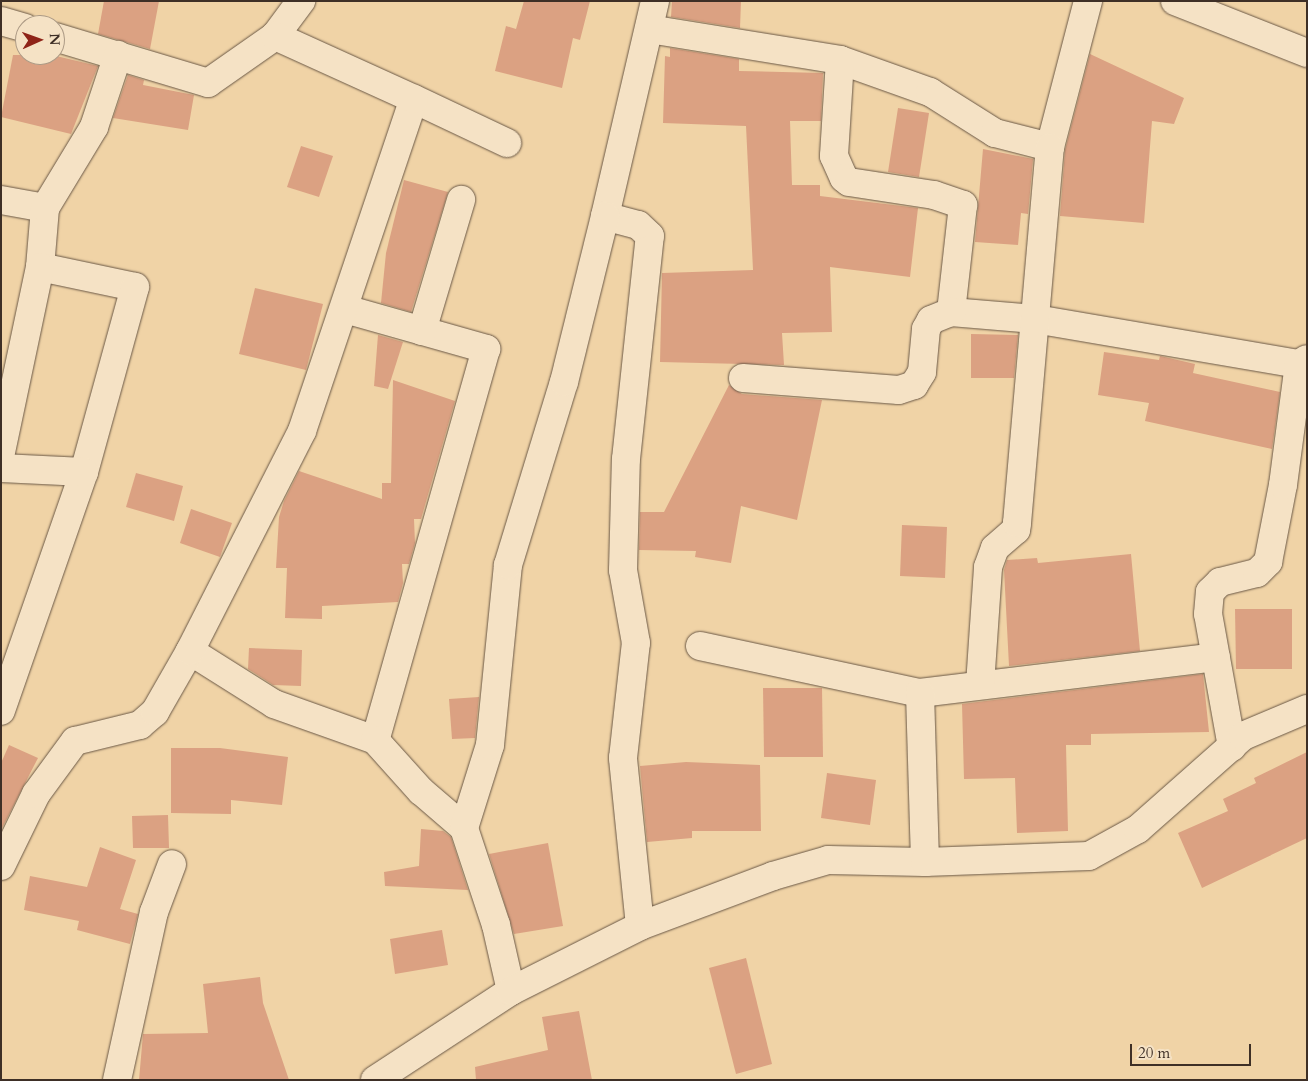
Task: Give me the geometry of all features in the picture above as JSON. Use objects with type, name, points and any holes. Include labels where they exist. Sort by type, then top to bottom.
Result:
[{"type":"street","points":[[65,40],[208,83],[275,36],[301,1]]},
{"type":"street","points":[[464,828],[490,745],[508,565],[564,382],[656,1]]},
{"type":"street","points":[[980,685],[988,567],[995,548],[1016,530],[1017,523],[1050,147],[1088,1]]},
{"type":"street","points":[[1175,1],[1307,53]]},
{"type":"street","points":[[1,21],[15,25]]},
{"type":"street","points":[[649,29],[840,60],[930,92],[995,133],[1050,147]]},
{"type":"street","points":[[275,36],[507,143]]},
{"type":"street","points":[[1,452],[40,267],[45,208],[94,127],[118,55]]},
{"type":"street","points":[[840,60],[834,156],[844,178],[848,182],[934,195],[963,205],[951,312]]},
{"type":"street","points":[[1,866],[36,794],[75,741],[140,725],[155,712],[190,651],[302,431],[345,309],[414,99]]},
{"type":"street","points":[[1,200],[45,208]]},
{"type":"street","points":[[422,331],[461,200]]},
{"type":"street","points":[[605,216],[638,225],[650,236],[626,459],[623,570],[636,643],[623,758],[640,926]]},
{"type":"street","points":[[1,711],[84,472],[135,287],[40,267]]},
{"type":"street","points":[[345,309],[486,350],[375,740]]},
{"type":"street","points":[[743,378],[899,390],[914,386],[922,372],[926,329],[932,320],[951,312],[1035,319],[1303,361],[1283,485],[1268,562],[1258,573],[1220,582],[1210,592],[1208,614],[1232,747]]},
{"type":"street","points":[[1,468],[84,472]]},
{"type":"street","points":[[700,646],[920,693],[1216,657]]},
{"type":"street","points":[[190,651],[274,704],[375,740],[421,791],[464,828],[496,925],[511,991]]},
{"type":"street","points":[[920,693],[926,862]]},
{"type":"street","points":[[375,1080],[511,991],[640,926],[773,876],[828,860],[926,862],[1089,856],[1138,829],[1243,736],[1307,709]]},
{"type":"street","points":[[117,1080],[154,912],[172,864]]},
{"type":"building","points":[[104,1],[159,1],[150,49],[98,34]]},
{"type":"building","points":[[524,1],[590,1],[580,40],[573,38],[562,88],[495,71],[506,26],[516,29]]},
{"type":"building","points":[[672,1],[741,1],[740,28],[671,17]]},
{"type":"building","points":[[670,48],[739,59],[739,71],[823,73],[821,121],[790,121],[792,185],[820,185],[820,196],[918,208],[910,277],[830,267],[832,332],[782,333],[784,365],[660,362],[662,273],[753,270],[746,126],[663,123],[665,56],[670,57]]},
{"type":"building","points":[[1090,54],[1184,98],[1174,124],[1152,121],[1144,223],[1060,216],[1065,150]]},
{"type":"building","points":[[13,55],[15,55],[15,65],[65,65],[65,58],[98,66],[71,134],[1,117]]},
{"type":"building","points":[[128,75],[144,80],[143,85],[194,95],[188,130],[113,118]]},
{"type":"building","points":[[898,108],[929,113],[919,177],[888,172]]},
{"type":"building","points":[[301,146],[333,156],[319,197],[287,187]]},
{"type":"building","points":[[983,149],[1033,159],[1028,214],[1021,213],[1018,245],[975,242]]},
{"type":"building","points":[[404,180],[448,192],[411,312],[381,303],[386,253]]},
{"type":"building","points":[[255,288],[323,304],[306,370],[239,354]]},
{"type":"building","points":[[971,334],[1018,335],[1014,378],[971,378]]},
{"type":"building","points":[[378,335],[403,342],[388,389],[374,386]]},
{"type":"building","points":[[1104,352],[1159,360],[1160,356],[1169,358],[1195,364],[1193,373],[1280,392],[1272,449],[1145,421],[1149,403],[1098,395]]},
{"type":"building","points":[[393,380],[455,401],[421,519],[414,519],[415,543],[409,564],[402,564],[403,583],[398,602],[322,606],[322,619],[285,618],[287,568],[276,568],[279,517],[284,501],[299,471],[382,499],[382,483],[391,483]]},
{"type":"building","points":[[729,385],[742,394],[822,400],[797,520],[741,506],[731,563],[695,557],[696,551],[639,550],[640,512],[664,512]]},
{"type":"building","points":[[136,473],[183,486],[174,521],[126,507]]},
{"type":"building","points":[[191,509],[232,523],[220,557],[180,543]]},
{"type":"building","points":[[902,525],[947,527],[945,578],[900,576]]},
{"type":"building","points":[[1131,554],[1140,651],[1009,666],[1004,570],[1007,560],[1037,558],[1038,563]]},
{"type":"building","points":[[1235,609],[1292,609],[1292,669],[1236,669]]},
{"type":"building","points":[[249,648],[302,650],[301,686],[273,685],[248,669]]},
{"type":"building","points":[[1203,674],[1209,732],[1091,734],[1091,745],[1066,745],[1068,831],[1017,833],[1015,778],[964,779],[962,704]]},
{"type":"building","points":[[763,688],[822,688],[823,757],[764,757]]},
{"type":"building","points":[[479,697],[475,738],[452,739],[449,699]]},
{"type":"building","points":[[9,745],[38,758],[1,830],[1,763]]},
{"type":"building","points":[[171,748],[220,748],[288,757],[282,805],[231,800],[231,814],[171,813]]},
{"type":"building","points":[[1307,752],[1307,838],[1202,888],[1178,833],[1228,811],[1223,799],[1256,783],[1254,778]]},
{"type":"building","points":[[686,762],[760,765],[761,831],[692,831],[692,838],[647,842],[640,766]]},
{"type":"building","points":[[827,773],[876,780],[870,825],[821,818]]},
{"type":"building","points":[[168,815],[169,848],[133,848],[132,816]]},
{"type":"building","points":[[421,829],[443,831],[451,837],[468,890],[385,886],[384,872],[419,866]]},
{"type":"building","points":[[548,843],[563,926],[514,934],[489,854]]},
{"type":"building","points":[[100,847],[136,860],[120,909],[138,914],[130,944],[77,930],[79,921],[24,910],[30,876],[87,887]]},
{"type":"building","points":[[442,930],[448,965],[395,974],[390,939]]},
{"type":"building","points":[[746,958],[772,1064],[736,1074],[709,968]]},
{"type":"building","points":[[260,977],[263,1003],[289,1080],[139,1080],[143,1034],[208,1033],[203,984]]},
{"type":"building","points":[[579,1011],[592,1080],[476,1080],[475,1067],[548,1050],[542,1017]]}]
